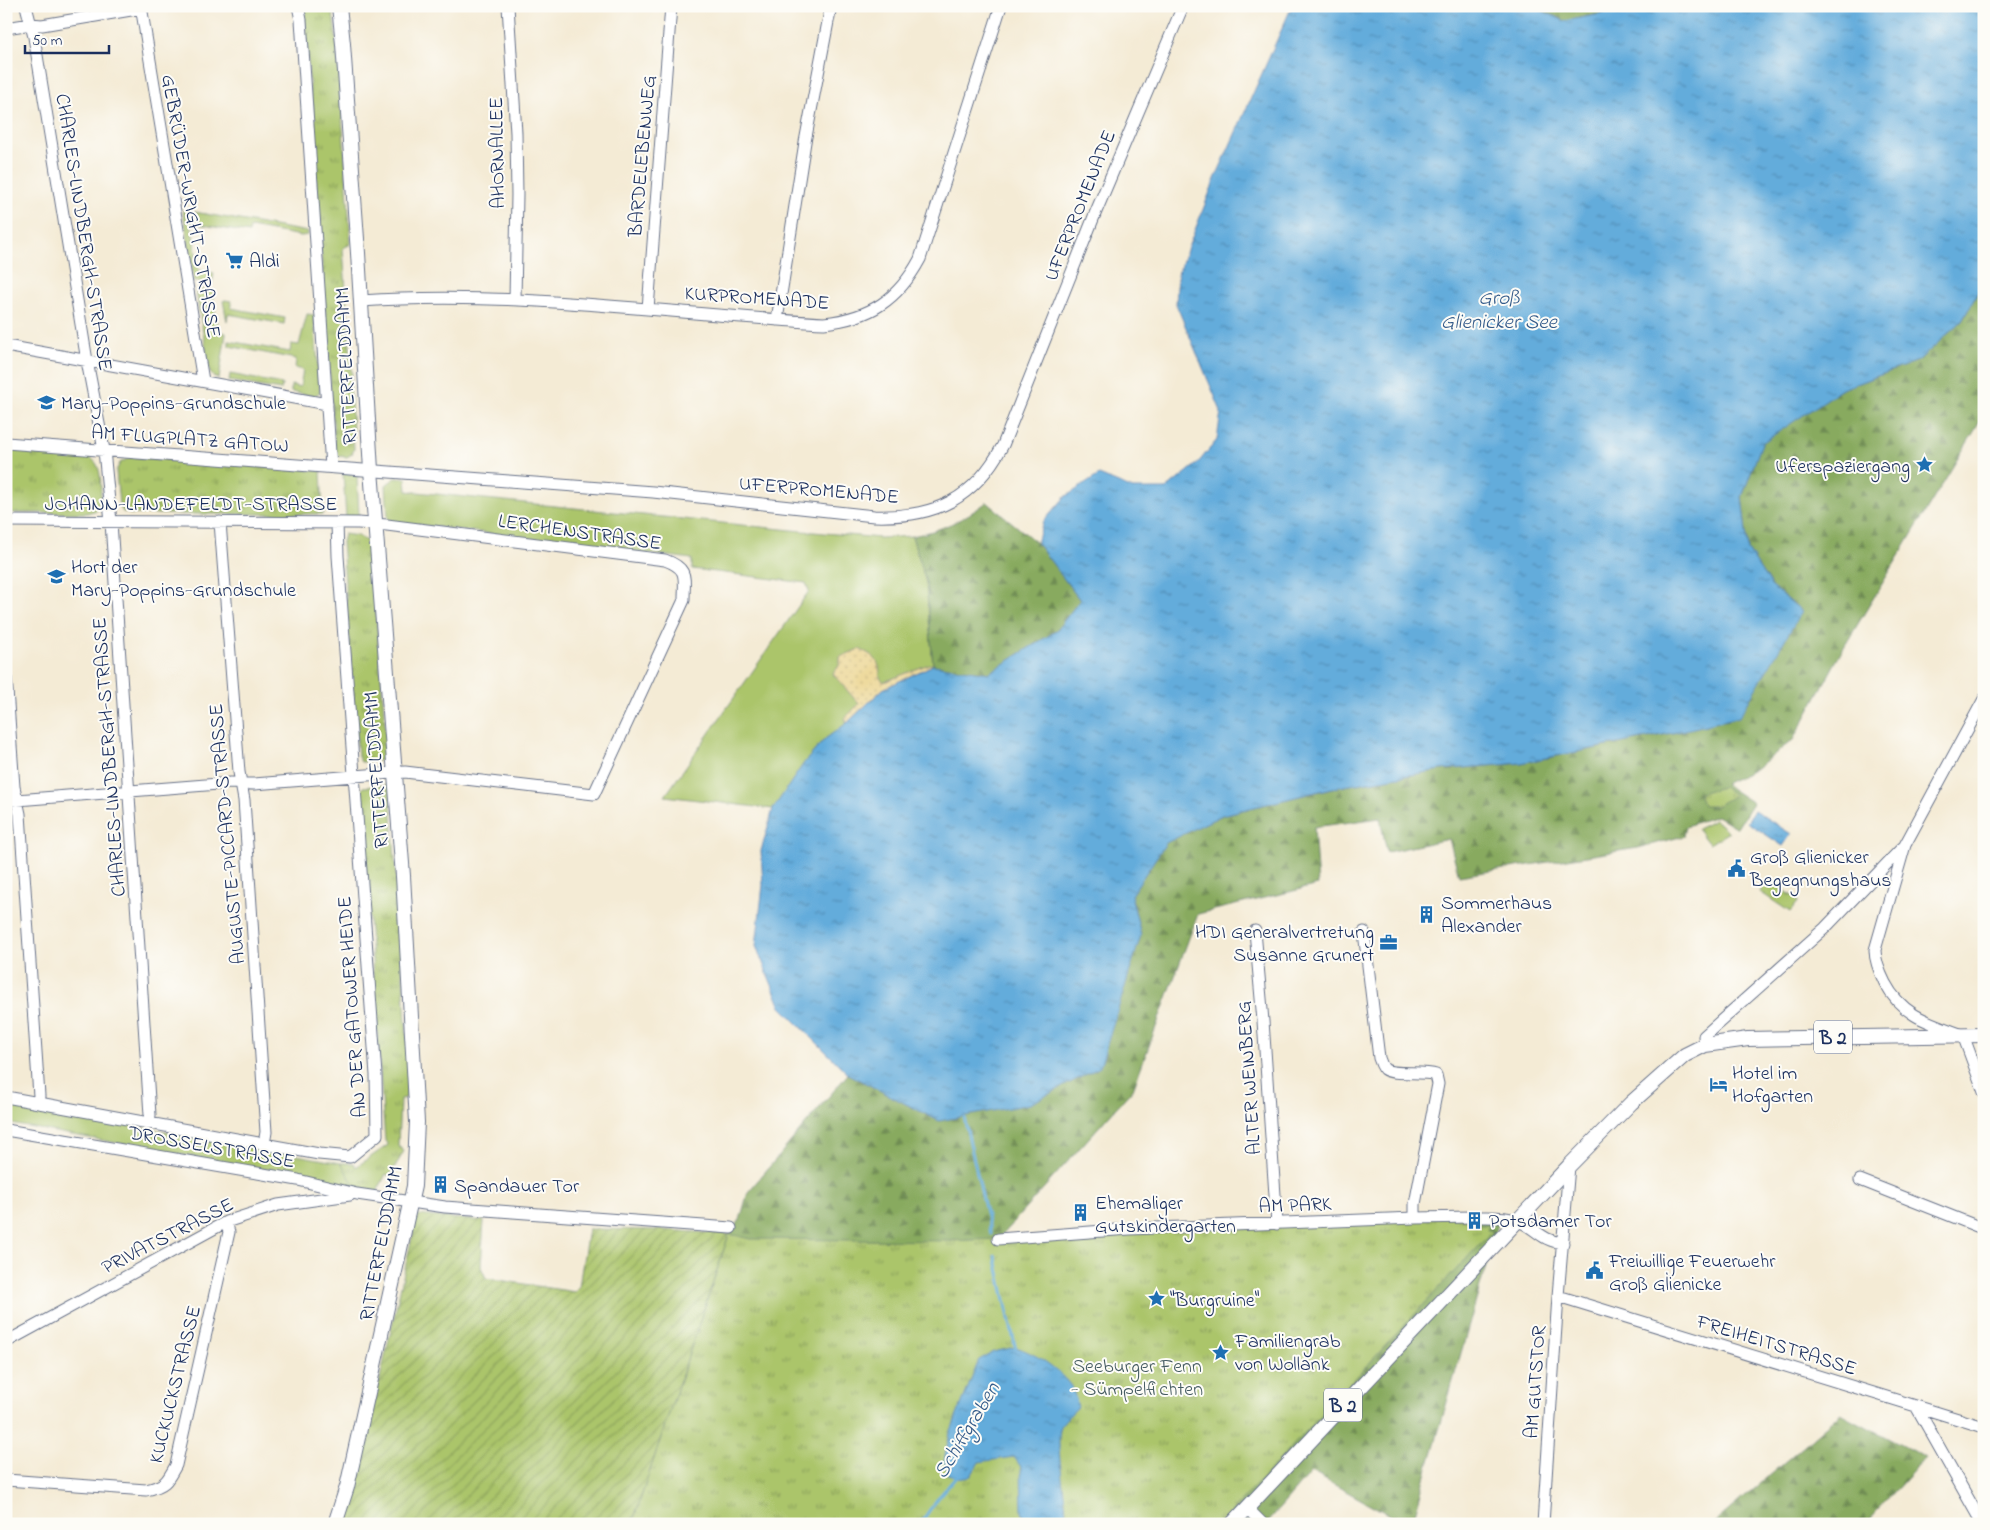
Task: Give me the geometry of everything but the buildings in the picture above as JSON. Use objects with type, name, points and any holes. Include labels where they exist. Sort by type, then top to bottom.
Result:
[{"type":"main road","name":"RITTERFELDDAMM","points":[[335,1524],[347,1487],[411,1201],[416,1162],[417,1102],[339,6]]},
{"type":"main road","name":"B 2","points":[[1232,1524],[1569,1166],[1610,1124],[1685,1055],[1705,1045],[1748,1039],[1984,1035]]},
{"type":"street","name":"CHARLES-LINDBERGH-STRASSE","points":[[26,6],[31,24],[87,361],[104,450],[111,522],[150,1115],[149,1123]]},
{"type":"street","name":"RITTERFELDDAMM","points":[[298,6],[328,404],[331,467]]},
{"type":"street","name":"AHORNALLEE","points":[[508,6],[517,142],[514,299]]},
{"type":"street","name":"BARDELEBENWEG","points":[[648,309],[671,6]]},
{"type":"street","points":[[777,320],[805,142],[831,6]]},
{"type":"street","name":"KURPROMENADE","points":[[361,301],[404,298],[514,299],[824,323],[854,317],[882,304],[902,286],[912,273],[928,238],[1001,6]]},
{"type":"street","name":"UFERPROMENADE","points":[[371,470],[653,492],[883,517],[907,516],[941,507],[964,494],[977,483],[989,468],[1003,445],[1095,214],[1183,6]]},
{"type":"street","points":[[6,28],[31,24],[42,25],[142,7]]},
{"type":"street","name":"GEBRÜDER-WRIGHT-STRASSE","points":[[142,7],[202,382]]},
{"type":"street","points":[[6,346],[328,404]]},
{"type":"street","name":"AM FLUGPLATZ GATOW","points":[[6,443],[371,470]]},
{"type":"street","name":"JOHANN-LANDEFELDT-STRASSE","points":[[6,521],[337,523],[375,525]]},
{"type":"street","name":"AUGUSTE-PICCARD-STRASSE","points":[[220,522],[240,783],[244,800],[266,1132],[264,1144]]},
{"type":"street","name":"AN DER GATOWER HEIDE","points":[[6,1097],[318,1154],[350,1157],[377,1135],[376,1075],[337,523]]},
{"type":"street","name":"LERCHENSTRASSE","points":[[375,525],[388,525],[665,560],[679,565],[684,574],[684,600],[594,794],[405,772],[395,773]]},
{"type":"street","points":[[6,676],[14,787],[12,800],[20,824],[38,1103]]},
{"type":"street","points":[[1984,699],[1905,845],[1875,950],[1875,958],[1882,978],[1892,996],[1910,1013],[1963,1035],[1984,1092]]},
{"type":"street","points":[[12,800],[128,792],[141,789],[395,773]]},
{"type":"street","points":[[1705,1045],[1704,1036],[1825,928],[1905,845]]},
{"type":"street","name":"ALTER WEINBERG","points":[[1255,931],[1263,1021],[1276,1224]]},
{"type":"street","points":[[1364,932],[1381,1063],[1384,1068],[1391,1072],[1428,1072],[1436,1075],[1438,1084],[1415,1204],[1415,1218]]},
{"type":"street","name":"DROSSELSTRASSE","points":[[6,1130],[298,1180],[357,1194],[461,1209],[731,1228]]},
{"type":"street","name":"AM GUTSTOR","points":[[1544,1524],[1558,1296],[1568,1203],[1569,1166]]},
{"type":"street","points":[[1860,1180],[1984,1229]]},
{"type":"street","name":"PRIVATSTRASSE","points":[[6,1342],[226,1222],[278,1205],[357,1194]]},
{"type":"street","name":"AM PARK","points":[[998,1239],[1130,1229],[1415,1218],[1500,1217],[1517,1220]]},
{"type":"street","points":[[1517,1220],[1551,1242],[1563,1243]]},
{"type":"street","name":"KUCKUCKSTRASSE","points":[[6,1480],[146,1490],[158,1488],[168,1482],[176,1465],[229,1232],[226,1222]]},
{"type":"street","name":"FREIHEITSTRASSE","points":[[1558,1296],[1984,1428]]},
{"type":"street","points":[[1916,1406],[1978,1516],[1980,1524]]},
{"type":"street","points":[[1247,1508],[1263,1524]]},
{"type":"green space","points":[[304,6],[332,6],[337,43],[351,244],[343,248],[352,375],[350,383],[354,449],[352,454],[347,457],[337,456],[335,451]]},
{"type":"green space","points":[[1532,6],[1640,6],[1565,21]]},
{"type":"green space","points":[[183,210],[308,232],[308,235],[301,236],[250,227],[249,233],[191,223],[199,270],[214,273],[212,284],[194,281]]},
{"type":"green space","points":[[1984,281],[1984,415],[1844,647],[1793,740],[1754,770],[1724,784],[1753,803],[1737,828],[1717,816],[1686,826],[1684,836],[1638,848],[1459,876],[1449,839],[1387,852],[1380,818],[1314,827],[1318,885],[1198,914],[1133,1089],[998,1239],[1500,1217],[1412,1524],[1406,1524],[1311,1472],[1266,1524],[632,1524],[729,1234],[740,1220],[748,1192],[848,1074],[939,1121],[1141,935],[1131,895],[1166,842],[1222,815],[1332,788],[1440,770],[1521,763],[1677,732],[1802,611],[1771,586],[1748,550],[1742,497],[1762,442],[1842,389],[1918,361],[1962,321]]},
{"type":"green space","points":[[201,289],[214,291],[213,301],[219,331],[226,333],[219,379],[210,373],[196,291]]},
{"type":"green space","points":[[223,301],[231,301],[231,308],[285,318],[284,324],[228,314],[227,321]]},
{"type":"green space","points":[[307,314],[314,315],[320,392],[314,396],[291,392],[291,385],[300,387],[303,370],[295,368],[296,359],[229,346],[229,341],[290,352],[291,344],[299,345]]},
{"type":"green space","points":[[230,374],[282,384],[281,390],[229,381]]},
{"type":"green space","points":[[6,447],[89,454],[99,471],[101,485],[100,509],[87,513],[6,513]]},
{"type":"green space","points":[[130,457],[321,471],[323,514],[131,514],[123,512],[119,505],[116,471],[120,463]]},
{"type":"green space","points":[[343,473],[357,475],[359,515],[346,518]]},
{"type":"green space","points":[[395,478],[406,478],[407,491],[880,538],[912,536],[926,582],[933,665],[883,689],[847,723],[825,739],[804,763],[773,809],[665,796],[809,591],[806,583],[692,569],[692,559],[390,521],[388,520],[386,485]]},
{"type":"green space","points":[[987,502],[1037,543],[1080,600],[1056,631],[989,673],[933,665],[926,582],[912,536],[952,524]]},
{"type":"green space","points":[[344,534],[358,536],[370,543],[388,760],[361,762],[358,756],[342,542]]},
{"type":"green space","points":[[390,785],[409,1066],[406,1098],[400,1099],[398,1146],[404,1151],[390,1176],[386,1174],[377,1192],[356,1188],[341,1163],[354,1163],[356,1167],[388,1145],[385,1141],[360,792],[363,787]]},
{"type":"green space","points":[[1723,787],[1735,795],[1716,806],[1703,806],[1699,793]]},
{"type":"green space","points":[[1715,820],[1729,832],[1709,844],[1697,829]]},
{"type":"green space","points":[[1768,878],[1799,901],[1790,912],[1760,892]]},
{"type":"green space","points":[[6,1103],[341,1163],[356,1188],[322,1180],[6,1123]]},
{"type":"green space","name":"Seeburger Fenn - Sümpelfichten","points":[[1473,1211],[1474,1225],[1489,1225],[1487,1230],[1492,1231],[1231,1512],[1244,1524],[632,1524],[729,1234],[751,1239],[950,1241],[1291,1223]]},
{"type":"green space","points":[[417,1215],[484,1221],[481,1267],[486,1278],[575,1292],[579,1287],[588,1229],[664,1230],[729,1234],[632,1524],[347,1524]]},
{"type":"green space","points":[[1841,1413],[1925,1458],[1865,1524],[1713,1524]]},
{"type":"sand","points":[[859,649],[876,659],[880,678],[884,682],[929,664],[933,665],[883,689],[847,723],[845,718],[859,704],[833,674],[840,664],[840,657]]},
{"type":"water","name":"Groß Glienicker See","points":[[1292,6],[1532,6],[1565,21],[1640,6],[1984,6],[1984,281],[1962,321],[1918,361],[1842,389],[1762,443],[1742,497],[1748,550],[1771,586],[1802,611],[1739,717],[1677,732],[1521,763],[1440,770],[1332,788],[1222,815],[1166,843],[1131,895],[1141,935],[1100,1067],[1030,1104],[939,1121],[848,1074],[781,1007],[756,946],[763,885],[761,851],[773,809],[804,763],[825,739],[847,723],[883,689],[933,665],[989,673],[1056,631],[1080,600],[1037,543],[1043,522],[1065,497],[1099,475],[1133,489],[1166,489],[1197,464],[1217,440],[1221,411],[1176,304],[1178,273],[1215,179]]},
{"type":"water","points":[[1754,810],[1791,834],[1783,846],[1747,822]]},
{"type":"water","points":[[1016,1347],[1038,1357],[1059,1372],[1071,1387],[1078,1407],[1062,1424],[1060,1432],[1059,1443],[1066,1519],[1055,1524],[1028,1524],[1022,1512],[1021,1467],[1014,1457],[979,1462],[971,1476],[957,1478],[949,1475],[944,1461],[950,1433],[979,1360],[993,1352]]},
{"type":"waterway","name":"Schiffgraben","points":[[964,1117],[991,1234]]},
{"type":"waterway","name":"Schiffgraben","points":[[995,1255],[1016,1350]]},
{"type":"waterway","name":"Schiffgraben","points":[[920,1524],[938,1498],[958,1475]]},
{"type":"place","name":"Aldi","points":[[235,260]]},
{"type":"place","name":"Mary-Poppins-Grundschule","points":[[47,402]]},
{"type":"place","name":"Uferspaziergang","points":[[1924,465]]},
{"type":"place","name":"Hort der Mary-Poppins-Grundschule","points":[[57,577]]},
{"type":"place","name":"Groß Glienicker Begegnungshaus","points":[[1736,868]]},
{"type":"place","name":"Sommerhaus Alexander","points":[[1427,914]]},
{"type":"place","name":"HDI Generalvertretung Susanne Grunert","points":[[1388,943]]},
{"type":"place","name":"Hotel im Hofgarten","points":[[1718,1084]]},
{"type":"place","name":"Spandauer Tor","points":[[440,1185]]},
{"type":"place","name":"Ehemaliger Gutskindergarten","points":[[1081,1213]]},
{"type":"place","name":"Potsdamer Tor","points":[[1475,1220]]},
{"type":"place","name":"Freiwillige Feuerwehr Groß Glienicke","points":[[1595,1271]]},
{"type":"place","name":"\"Burgruine\"","points":[[1156,1299]]},
{"type":"place","name":"Familiengrab von Wollank","points":[[1221,1352]]}]
